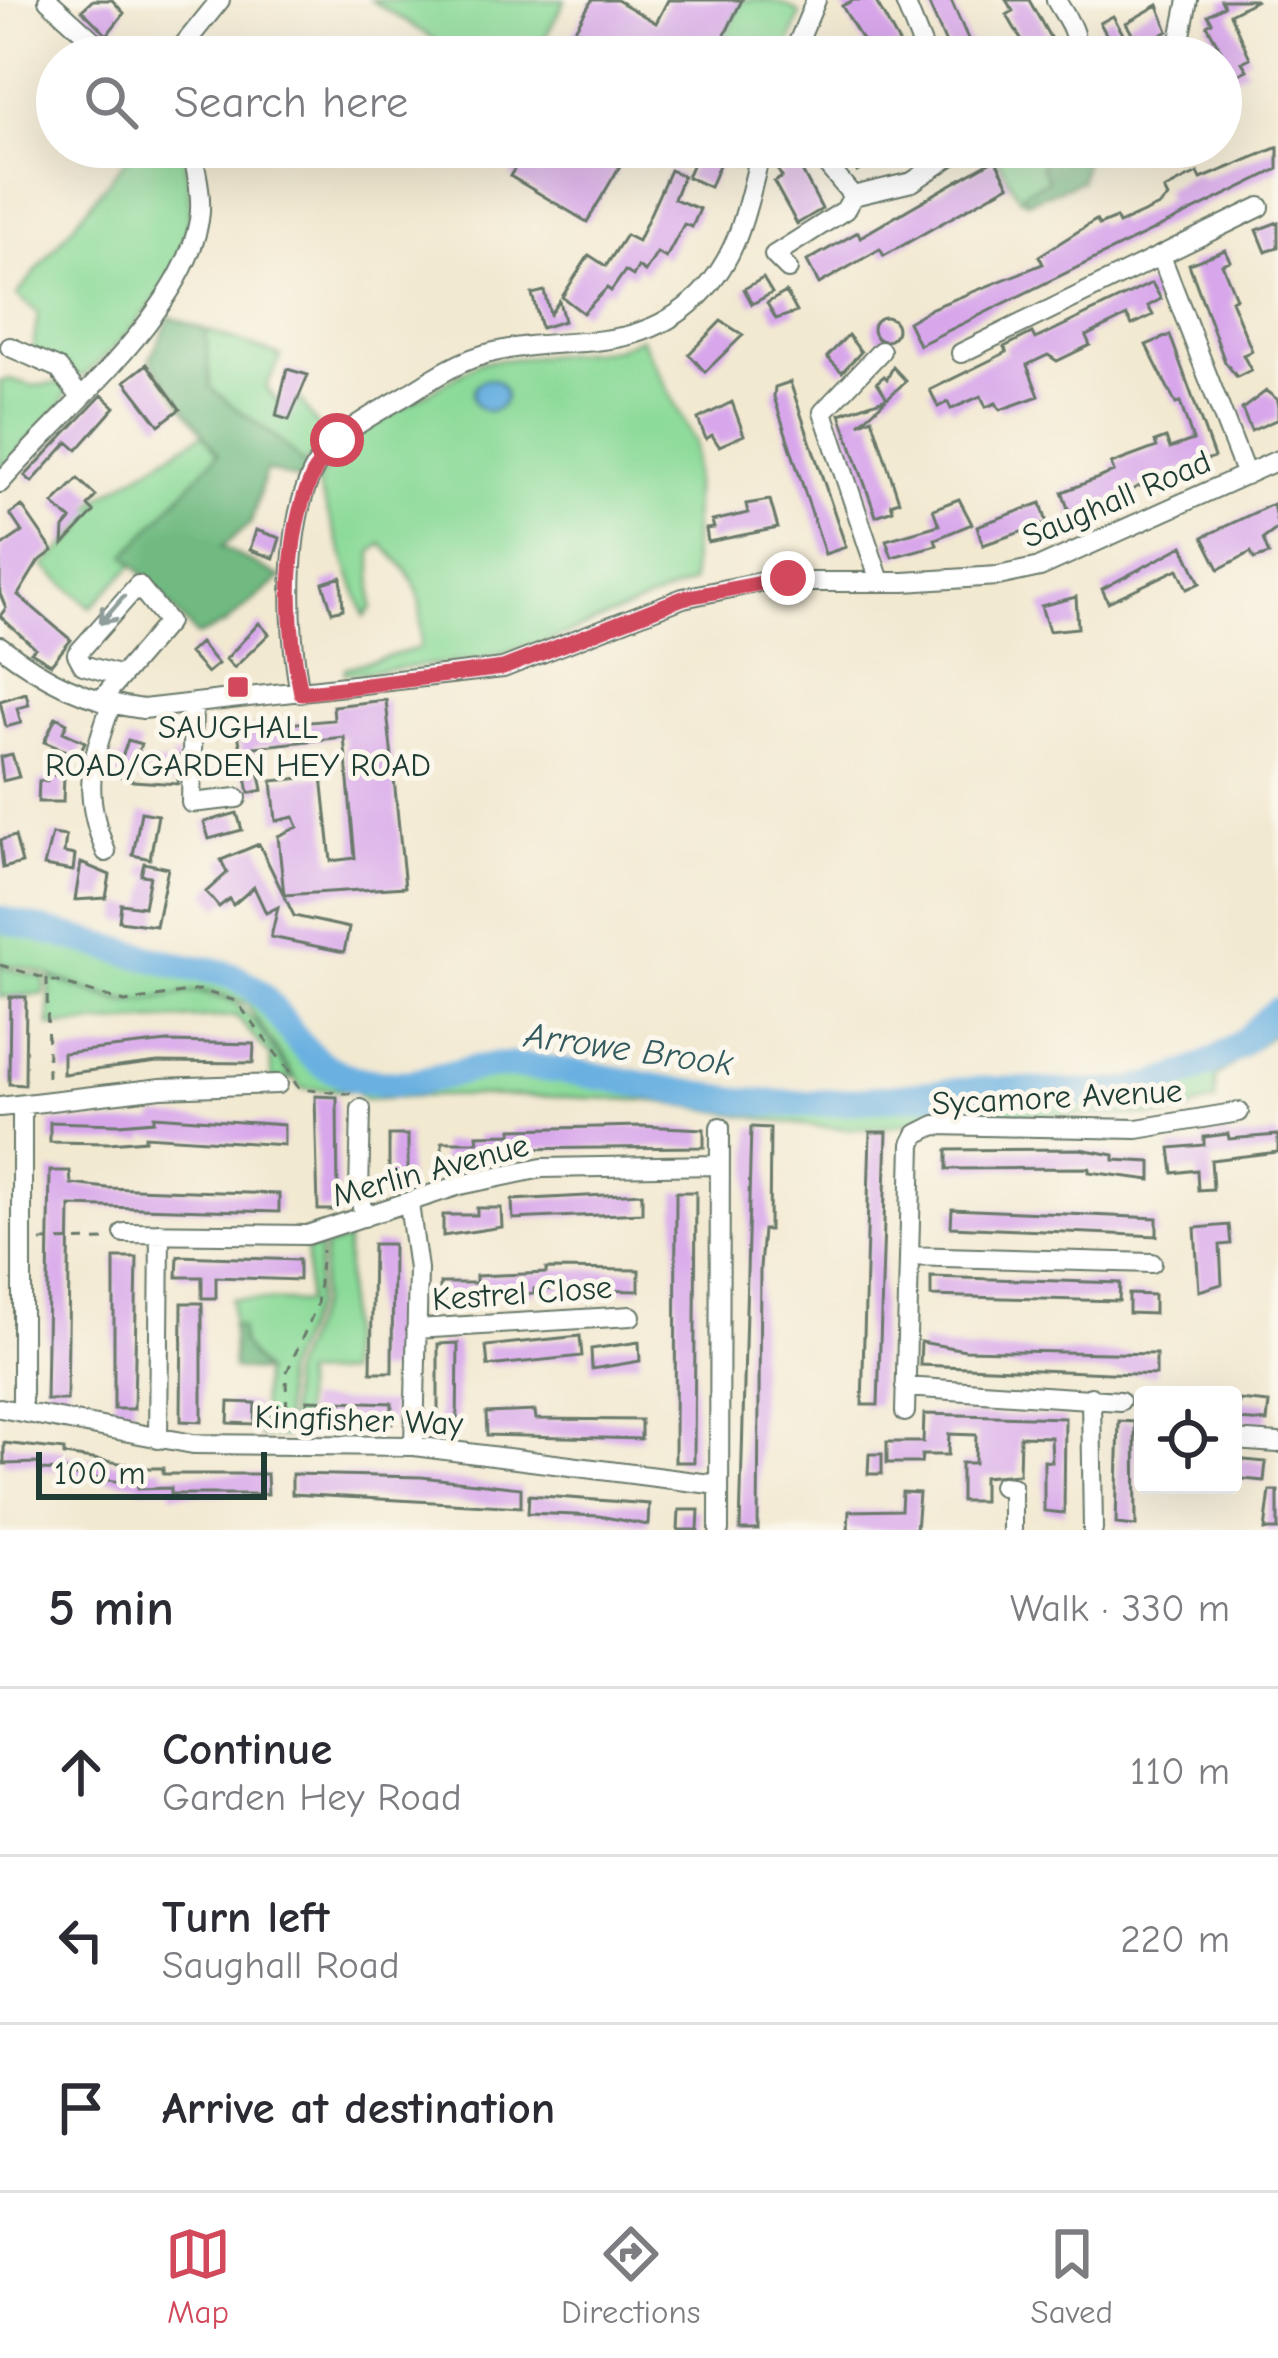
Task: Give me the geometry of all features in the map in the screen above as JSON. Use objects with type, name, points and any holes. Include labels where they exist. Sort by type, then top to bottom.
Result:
[{"type":"street","points":[[48,0],[88,36]]},
{"type":"street","points":[[191,36],[220,0]]},
{"type":"street","points":[[801,36],[816,0]]},
{"type":"street","points":[[904,0],[919,36]]},
{"type":"street","points":[[1056,0],[1074,36]]},
{"type":"street","points":[[1181,36],[1188,0]]},
{"type":"street","points":[[0,483],[158,313],[185,269],[200,219],[194,168]]},
{"type":"street","points":[[301,693],[288,604],[295,546],[311,477],[322,456],[372,416],[470,359],[497,350],[597,344],[632,335],[696,298],[732,258],[756,168]]},
{"type":"street","points":[[830,168],[853,196]]},
{"type":"street","points":[[788,269],[774,255],[845,210],[853,196],[912,182],[933,168]]},
{"type":"street","points":[[961,353],[1260,207]]},
{"type":"street","points":[[1161,256],[1246,475]]},
{"type":"street","points":[[10,347],[58,368],[79,395]]},
{"type":"street","points":[[880,581],[823,412],[881,351]]},
{"type":"street","name":"Saughall Road","points":[[0,646],[54,683],[105,702],[143,709],[503,668],[646,611],[721,588],[788,578],[998,577],[1040,567],[1278,460]]},
{"type":"street","points":[[106,851],[89,811],[90,771],[105,702],[118,675],[168,622],[138,585],[77,654],[83,665],[118,675]]},
{"type":"street","points":[[193,704],[191,803],[237,799]]},
{"type":"street","points":[[0,1107],[161,1088],[278,1084]]},
{"type":"street","points":[[22,1106],[22,1412]]},
{"type":"street","points":[[361,1109],[359,1193],[364,1216]]},
{"type":"street","name":"Sycamore Avenue","points":[[904,1412],[912,1144],[926,1129],[1138,1129],[1239,1112]]},
{"type":"street","points":[[719,1530],[720,1127]]},
{"type":"street","name":"Merlin Avenue","points":[[124,1232],[321,1230],[460,1185],[542,1168],[717,1165]]},
{"type":"street","points":[[409,1204],[418,1269],[414,1446]]},
{"type":"street","points":[[158,1439],[160,1233]]},
{"type":"street","points":[[909,1256],[1151,1263]]},
{"type":"street","points":[[0,1270],[22,1274]]},
{"type":"street","name":"Kestrel Close","points":[[416,1329],[631,1316]]},
{"type":"street","points":[[905,1388],[1120,1401]]},
{"type":"street","points":[[1091,1397],[1093,1530]]},
{"type":"street","name":"Kingfisher Way","points":[[0,1408],[158,1439],[414,1446],[718,1485]]},
{"type":"street","points":[[1242,1442],[1278,1444]]},
{"type":"street","points":[[1002,1486],[1012,1487],[1012,1530]]},
{"type":"path","points":[[0,965],[125,1002],[200,990],[236,1001],[299,1089],[349,1092],[361,1109]]},
{"type":"path","points":[[47,976],[48,1100]]},
{"type":"path","points":[[287,1445],[286,1374],[317,1305],[321,1230]]},
{"type":"path","points":[[22,1242],[113,1240],[124,1232]]},
{"type":"green space","points":[[371,0],[565,0],[546,36],[429,36]]},
{"type":"green space","points":[[742,0],[781,3],[800,14],[792,36],[724,36]]},
{"type":"green space","points":[[119,168],[185,168],[188,217],[170,275],[133,326],[84,376],[71,376],[33,349],[38,313],[17,295]]},
{"type":"green space","points":[[1003,168],[1066,168],[1070,176],[1020,199]]},
{"type":"green space","points":[[1042,168],[1084,168],[1081,181],[1026,202],[1022,193],[1048,180]]},
{"type":"green space","points":[[170,317],[206,330],[210,387],[286,446],[307,470],[300,480],[266,470],[251,523],[222,547],[281,578],[225,624],[197,636],[126,555],[218,454],[150,359]]},
{"type":"green space","points":[[206,330],[281,356],[266,387],[280,405],[300,400],[326,438],[303,465],[283,443],[210,387]]},
{"type":"green space","points":[[641,338],[695,443],[692,583],[551,640],[483,659],[345,674],[345,668],[420,648],[421,615],[412,578],[381,544],[372,552],[372,608],[365,616],[317,483],[343,444],[480,362],[615,349]]},
{"type":"green space","points":[[9,379],[34,386],[60,383],[67,391],[61,405],[0,471],[0,382]]},
{"type":"green space","points":[[204,433],[218,454],[127,555],[134,564],[91,607],[44,566],[84,528],[79,520],[100,498]]},
{"type":"green space","points":[[0,931],[243,985],[308,1061],[340,1078],[394,1088],[486,1066],[591,1072],[758,1103],[986,1090],[1111,1092],[1155,1085],[1197,1067],[1239,1045],[1278,1010],[1278,1030],[1215,1078],[1215,1101],[1166,1116],[930,1113],[903,1124],[869,1129],[789,1123],[640,1100],[536,1096],[364,1099],[355,1091],[302,1088],[247,1005],[195,991],[128,1000],[0,964]]},
{"type":"green space","points":[[0,967],[45,978],[44,994],[0,997]]},
{"type":"green space","points":[[50,978],[125,1004],[195,992],[233,1001],[254,1021],[292,1079],[272,1079],[270,1056],[236,1016],[49,1026]]},
{"type":"green space","points":[[347,1241],[346,1373],[302,1375],[303,1437],[290,1436],[289,1375],[319,1305],[325,1247]]},
{"type":"green space","points":[[320,1247],[314,1305],[283,1374],[285,1437],[260,1437],[263,1372],[233,1368],[232,1299],[307,1302],[307,1248]]},
{"type":"green space","points":[[232,1325],[241,1327],[241,1343],[263,1372],[233,1368]]},
{"type":"water","points":[[489,379],[500,384],[505,395],[500,406],[489,411],[478,406],[473,395],[478,384]]},
{"type":"building","points":[[93,0],[112,0],[124,13],[107,35],[82,10]]},
{"type":"building","points":[[592,0],[617,0],[656,23],[668,0],[742,0],[724,36],[571,36]]},
{"type":"building","points":[[854,0],[875,0],[895,36],[860,36],[842,6]]},
{"type":"building","points":[[927,0],[951,0],[967,36],[943,36]]},
{"type":"building","points":[[1006,0],[1029,0],[1049,36],[1019,36],[1007,15],[1013,11]]},
{"type":"building","points":[[1221,0],[1257,0],[1230,14],[1240,36],[1213,36],[1207,25],[1212,22],[1208,15],[1224,6]]},
{"type":"building","points":[[1158,5],[1168,31],[1160,36],[1133,36],[1126,23]]},
{"type":"building","points":[[1113,16],[1123,34],[1107,36],[1100,23]]},
{"type":"building","points":[[1278,147],[1278,169],[919,345],[908,322],[932,308],[1043,264],[1039,256],[1096,220],[1099,225],[1116,218],[1119,224],[1159,206],[1168,198],[1164,190],[1187,178],[1242,168],[1242,162]]},
{"type":"building","points":[[515,168],[619,168],[587,222],[510,176]]},
{"type":"building","points":[[691,168],[718,168],[710,187],[687,177]]},
{"type":"building","points":[[801,168],[822,209],[797,224],[774,182],[782,177],[777,169]]},
{"type":"building","points":[[979,168],[1000,168],[1009,185],[884,256],[880,249],[819,284],[807,261],[858,232],[860,237]]},
{"type":"building","points":[[670,170],[683,176],[674,199],[700,209],[692,227],[684,224],[666,258],[657,253],[645,272],[638,267],[633,276],[625,271],[611,291],[607,288],[583,313],[562,297],[589,255],[606,266],[626,235],[638,241]]},
{"type":"building","points":[[1278,222],[1278,247],[1266,252],[1257,230]]},
{"type":"building","points":[[1225,250],[1230,261],[1222,264],[1236,298],[1231,300],[1252,351],[1243,355],[1251,370],[1237,377],[1225,362],[1189,264]]},
{"type":"building","points":[[763,278],[772,293],[752,304],[744,289]]},
{"type":"building","points":[[1152,283],[1161,299],[1148,306],[1153,315],[1132,325],[1127,316],[1086,336],[1090,345],[1057,361],[1048,355],[1027,365],[1039,396],[1000,410],[996,403],[986,407],[981,396],[951,409],[948,402],[938,407],[930,390],[1007,352],[1004,347],[1032,333],[1035,339]]},
{"type":"building","points":[[544,291],[550,314],[559,301],[564,321],[541,328],[532,294]]},
{"type":"building","points":[[786,292],[797,312],[776,319],[767,303]]},
{"type":"building","points":[[885,317],[894,320],[894,338],[885,341],[876,338],[873,329],[876,320]]},
{"type":"building","points":[[721,321],[743,335],[705,372],[689,354]]},
{"type":"building","points":[[848,335],[861,352],[842,372],[827,357]]},
{"type":"building","points":[[1170,335],[1214,457],[1137,487],[1073,522],[1062,492],[1114,472],[1111,464],[1157,447],[1155,442],[1166,438],[1170,448],[1193,440],[1180,402],[1176,404],[1146,345]]},
{"type":"building","points":[[147,364],[180,409],[159,425],[125,381]]},
{"type":"building","points":[[893,367],[906,381],[859,424],[872,418],[899,501],[891,504],[893,510],[876,516],[840,414],[887,398],[877,382],[884,376],[887,379]]},
{"type":"building","points":[[287,369],[308,375],[289,420],[276,416]]},
{"type":"building","points":[[790,382],[846,547],[825,554],[774,397],[775,387]]},
{"type":"building","points":[[1266,391],[1278,400],[1278,419],[1251,431],[1242,409]]},
{"type":"building","points":[[102,395],[115,407],[77,450],[68,442],[32,482],[25,476]]},
{"type":"building","points":[[732,402],[744,435],[719,446],[712,435],[706,439],[698,419]]},
{"type":"building","points":[[78,479],[96,496],[88,506],[94,512],[63,545],[64,528],[71,520],[53,504]]},
{"type":"building","points":[[959,499],[972,524],[935,539],[937,545],[892,557],[886,540],[939,525],[933,509]]},
{"type":"building","points":[[770,500],[778,528],[708,542],[706,529],[714,528],[712,521],[748,513],[746,504]]},
{"type":"building","points":[[1041,503],[1047,523],[983,545],[977,526]]},
{"type":"building","points":[[1273,504],[1278,528],[1263,539],[1269,554],[1254,559],[1251,552],[1219,569],[1203,537]]},
{"type":"building","points":[[22,506],[53,551],[38,562],[18,595],[71,640],[51,664],[31,652],[35,648],[0,616],[6,608],[0,594],[0,547],[22,532],[10,514]]},
{"type":"building","points":[[256,530],[280,538],[274,558],[250,550]]},
{"type":"building","points":[[1183,546],[1200,583],[1187,589],[1178,569],[1108,602],[1102,589]]},
{"type":"building","points":[[341,577],[343,609],[332,612],[323,583]]},
{"type":"building","points":[[1076,597],[1078,628],[1049,631],[1041,606]]},
{"type":"building","points":[[259,623],[269,634],[234,668],[226,659]]},
{"type":"building","points":[[200,643],[218,664],[207,673],[189,653]]},
{"type":"building","points":[[26,693],[29,705],[17,708],[21,723],[6,727],[0,701]]},
{"type":"building","points":[[386,700],[405,887],[284,895],[278,836],[298,827],[294,817],[276,821],[272,781],[322,776],[331,861],[355,858],[344,737],[254,747],[263,790],[249,793],[237,728],[334,720],[333,706]]},
{"type":"building","points":[[56,717],[67,723],[63,732],[85,742],[78,756],[44,742]]},
{"type":"building","points":[[128,740],[141,744],[133,764],[173,763],[172,756],[178,756],[178,784],[133,781],[106,771],[109,756],[121,760]]},
{"type":"building","points":[[12,754],[19,777],[3,781],[0,757]]},
{"type":"building","points":[[47,775],[64,775],[63,802],[38,802],[39,781],[47,781]]},
{"type":"building","points":[[141,812],[158,815],[150,859],[133,855]]},
{"type":"building","points":[[237,813],[242,830],[209,839],[204,822]]},
{"type":"building","points":[[52,834],[66,836],[64,853],[75,855],[73,871],[44,866]]},
{"type":"building","points":[[15,836],[22,863],[3,868],[0,840]]},
{"type":"building","points":[[259,844],[294,916],[349,928],[344,952],[271,937],[278,907],[266,913],[254,887],[233,905],[229,899],[219,907],[206,892],[227,873],[221,860]]},
{"type":"building","points":[[81,863],[110,875],[106,898],[75,900]]},
{"type":"building","points":[[144,863],[168,868],[156,926],[119,921],[121,904],[144,907],[150,876],[141,875]]},
{"type":"building","points":[[10,997],[26,997],[25,1085],[9,1084]]},
{"type":"building","points":[[168,1042],[254,1044],[253,1063],[158,1062],[63,1074],[63,1053]]},
{"type":"building","points":[[315,1096],[337,1097],[338,1210],[318,1210]]},
{"type":"building","points":[[154,1116],[284,1125],[284,1145],[145,1136],[145,1140],[109,1143],[50,1142],[50,1122],[119,1124],[154,1121]]},
{"type":"building","points":[[751,1127],[770,1128],[769,1230],[763,1230],[760,1268],[758,1530],[740,1530]]},
{"type":"building","points":[[512,1129],[704,1129],[704,1147],[502,1149],[502,1155],[466,1155],[466,1163],[442,1163],[442,1142],[478,1142],[477,1135],[512,1134]]},
{"type":"building","points":[[870,1132],[887,1132],[878,1405],[862,1405]]},
{"type":"building","points":[[1228,1134],[1229,1139],[1278,1135],[1278,1152],[1211,1160],[1213,1189],[1198,1190],[1197,1170],[1173,1173],[1170,1148],[1204,1145],[1204,1137]]},
{"type":"building","points":[[389,1135],[408,1135],[408,1182],[389,1182]]},
{"type":"building","points":[[1080,1149],[1114,1155],[1114,1160],[1151,1162],[1151,1180],[1089,1172],[1089,1168],[947,1169],[947,1150]]},
{"type":"building","points":[[50,1171],[70,1171],[71,1184],[107,1188],[279,1194],[279,1212],[70,1206],[67,1400],[46,1400]]},
{"type":"building","points":[[676,1192],[696,1192],[694,1462],[675,1462]]},
{"type":"building","points":[[642,1193],[642,1213],[513,1219],[512,1200]]},
{"type":"building","points":[[477,1208],[501,1208],[502,1227],[443,1236],[443,1215],[477,1215]]},
{"type":"building","points":[[952,1209],[1157,1218],[1157,1236],[951,1227]]},
{"type":"building","points":[[1229,1225],[1231,1244],[1220,1245],[1222,1284],[1199,1291],[1195,1228]]},
{"type":"building","points":[[373,1244],[393,1244],[392,1372],[371,1372]]},
{"type":"building","points":[[178,1256],[299,1260],[299,1280],[216,1277],[216,1298],[202,1298],[202,1277],[177,1277]]},
{"type":"building","points":[[114,1258],[137,1258],[134,1409],[114,1409]]},
{"type":"building","points":[[546,1269],[639,1270],[639,1291],[534,1289],[534,1294],[440,1304],[440,1283],[476,1283],[476,1276],[546,1273]]},
{"type":"building","points":[[931,1277],[1120,1283],[1119,1301],[931,1296]]},
{"type":"building","points":[[1129,1294],[1154,1295],[1154,1314],[1129,1313]]},
{"type":"building","points":[[182,1303],[202,1303],[202,1422],[181,1421]]},
{"type":"building","points":[[580,1336],[582,1356],[488,1366],[486,1346]]},
{"type":"building","points":[[639,1342],[640,1361],[592,1369],[591,1349]]},
{"type":"building","points":[[921,1342],[965,1350],[1156,1354],[1156,1375],[920,1365]]},
{"type":"building","points":[[458,1343],[457,1433],[438,1433],[438,1344]]},
{"type":"building","points":[[307,1400],[392,1403],[392,1423],[307,1420]]},
{"type":"building","points":[[1242,1400],[1269,1403],[1267,1422],[1242,1420]]},
{"type":"building","points":[[229,1402],[255,1403],[254,1424],[228,1423]]},
{"type":"building","points":[[535,1411],[536,1419],[641,1420],[641,1439],[487,1435],[486,1413]]},
{"type":"building","points":[[924,1414],[1065,1418],[1064,1513],[1044,1511],[1044,1461],[1052,1462],[1051,1437],[1020,1436],[1019,1474],[983,1477],[983,1501],[961,1501],[961,1463],[975,1463],[976,1435],[949,1434],[948,1455],[922,1455],[921,1463],[887,1463],[887,1442],[923,1442]]},
{"type":"building","points":[[1119,1421],[1134,1422],[1136,1526],[1116,1524]]},
{"type":"building","points":[[4,1443],[64,1450],[64,1455],[127,1464],[127,1468],[163,1468],[163,1474],[267,1474],[268,1494],[171,1494],[171,1488],[138,1489],[138,1484],[39,1470],[39,1463],[4,1464]]},
{"type":"building","points":[[869,1454],[882,1454],[882,1474],[868,1474]]},
{"type":"building","points":[[1242,1460],[1266,1462],[1264,1481],[1242,1479]]},
{"type":"building","points":[[292,1474],[421,1477],[521,1488],[521,1507],[292,1494]]},
{"type":"building","points":[[1270,1491],[1278,1491],[1278,1530],[1265,1530]]},
{"type":"building","points":[[902,1492],[919,1493],[916,1530],[848,1530],[849,1511],[901,1510]]},
{"type":"building","points":[[529,1495],[649,1504],[648,1525],[599,1516],[528,1513]]},
{"type":"building","points":[[679,1510],[699,1510],[698,1530],[678,1530]]},
{"type":"waterway","name":"Arrowe Brook","points":[[0,919],[222,973],[246,983],[308,1052],[328,1067],[379,1083],[513,1066],[783,1104],[983,1090],[1113,1092],[1155,1085],[1209,1063],[1278,1010]]},
{"type":"place","name":"SAUGHALL ROAD/GARDEN HEY ROAD","points":[[238,687]]},
{"type":"route","points":[[337,440],[311,477],[295,546],[288,604],[301,693],[503,668],[683,598],[788,578]]}]
